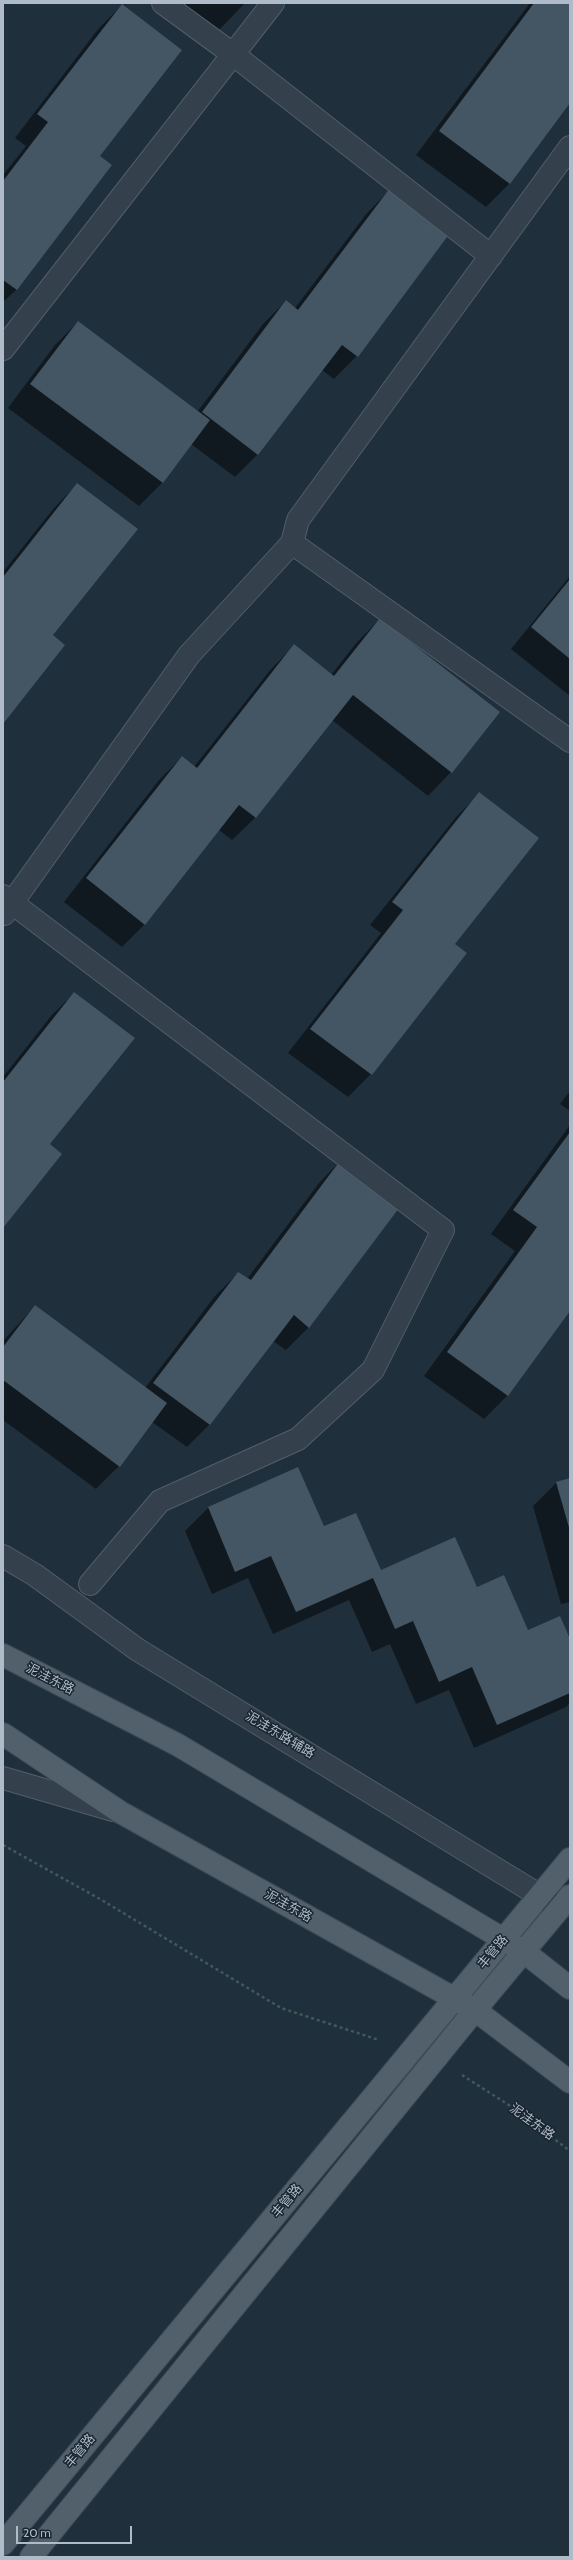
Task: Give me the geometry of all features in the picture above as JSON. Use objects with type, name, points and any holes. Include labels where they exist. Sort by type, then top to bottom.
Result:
[{"type":"main road","name":"泥洼东路","points":[[3,1655],[178,1745],[504,1940],[523,1952],[570,1988]]},
{"type":"main road","name":"泥洼东路","points":[[3,1734],[120,1812],[475,2010],[570,2082]]},
{"type":"main road","name":"丰管路","points":[[3,2544],[570,1859]]},
{"type":"main road","name":"丰管路","points":[[31,2557],[437,2059],[475,2010],[565,1902]]},
{"type":"street","points":[[163,3],[234,55],[491,256]]},
{"type":"street","points":[[3,349],[234,55],[273,3]]},
{"type":"street","points":[[90,1584],[160,1501],[298,1439],[373,1370],[443,1230],[6,905],[189,655],[292,543],[298,520],[570,147]]},
{"type":"street","points":[[292,543],[570,741]]},
{"type":"street","name":"泥洼东路辅路","points":[[3,1556],[35,1575],[138,1650],[540,1895],[565,1902]]},
{"type":"street","points":[[3,1778],[120,1812]]},
{"type":"path","points":[[3,1845],[100,1899],[281,2008],[411,2051]]},
{"type":"path","name":"泥洼东路","points":[[437,2059],[515,2109],[570,2151]]},
{"type":"building","points":[[534,3],[570,3],[570,103],[510,184],[439,131]]},
{"type":"building","points":[[122,4],[182,50],[100,156],[112,165],[17,290],[3,280],[3,181],[48,122],[37,114]]},
{"type":"building","points":[[390,188],[450,233],[358,357],[342,345],[258,455],[202,412],[286,300],[298,310]]},
{"type":"building","points":[[78,321],[210,420],[163,483],[30,384]]},
{"type":"building","points":[[77,483],[138,529],[53,635],[65,645],[3,724],[3,577]]},
{"type":"building","points":[[570,579],[570,659],[531,627]]},
{"type":"building","points":[[380,618],[500,712],[452,773],[353,695],[256,818],[239,805],[145,925],[86,878],[182,756],[197,768],[294,644],[334,676]]},
{"type":"building","points":[[479,792],[539,838],[455,944],[467,953],[372,1075],[310,1029],[403,910],[392,902]]},
{"type":"building","points":[[74,992],[135,1038],[50,1144],[62,1154],[3,1228],[3,1082]]},
{"type":"building","points":[[570,1132],[570,1311],[508,1396],[447,1352],[537,1227],[513,1210]]},
{"type":"building","points":[[342,1158],[402,1204],[309,1328],[294,1315],[210,1425],[153,1383],[238,1272],[251,1280]]},
{"type":"building","points":[[35,1305],[167,1403],[120,1467],[3,1380],[3,1347]]},
{"type":"building","points":[[298,1467],[324,1526],[356,1513],[381,1570],[455,1537],[477,1587],[504,1575],[528,1630],[560,1616],[570,1639],[570,1693],[497,1725],[472,1667],[439,1682],[413,1621],[395,1629],[373,1578],[296,1612],[271,1556],[235,1572],[208,1507]]},
{"type":"building","points":[[570,1478],[570,1531],[556,1482]]}]
